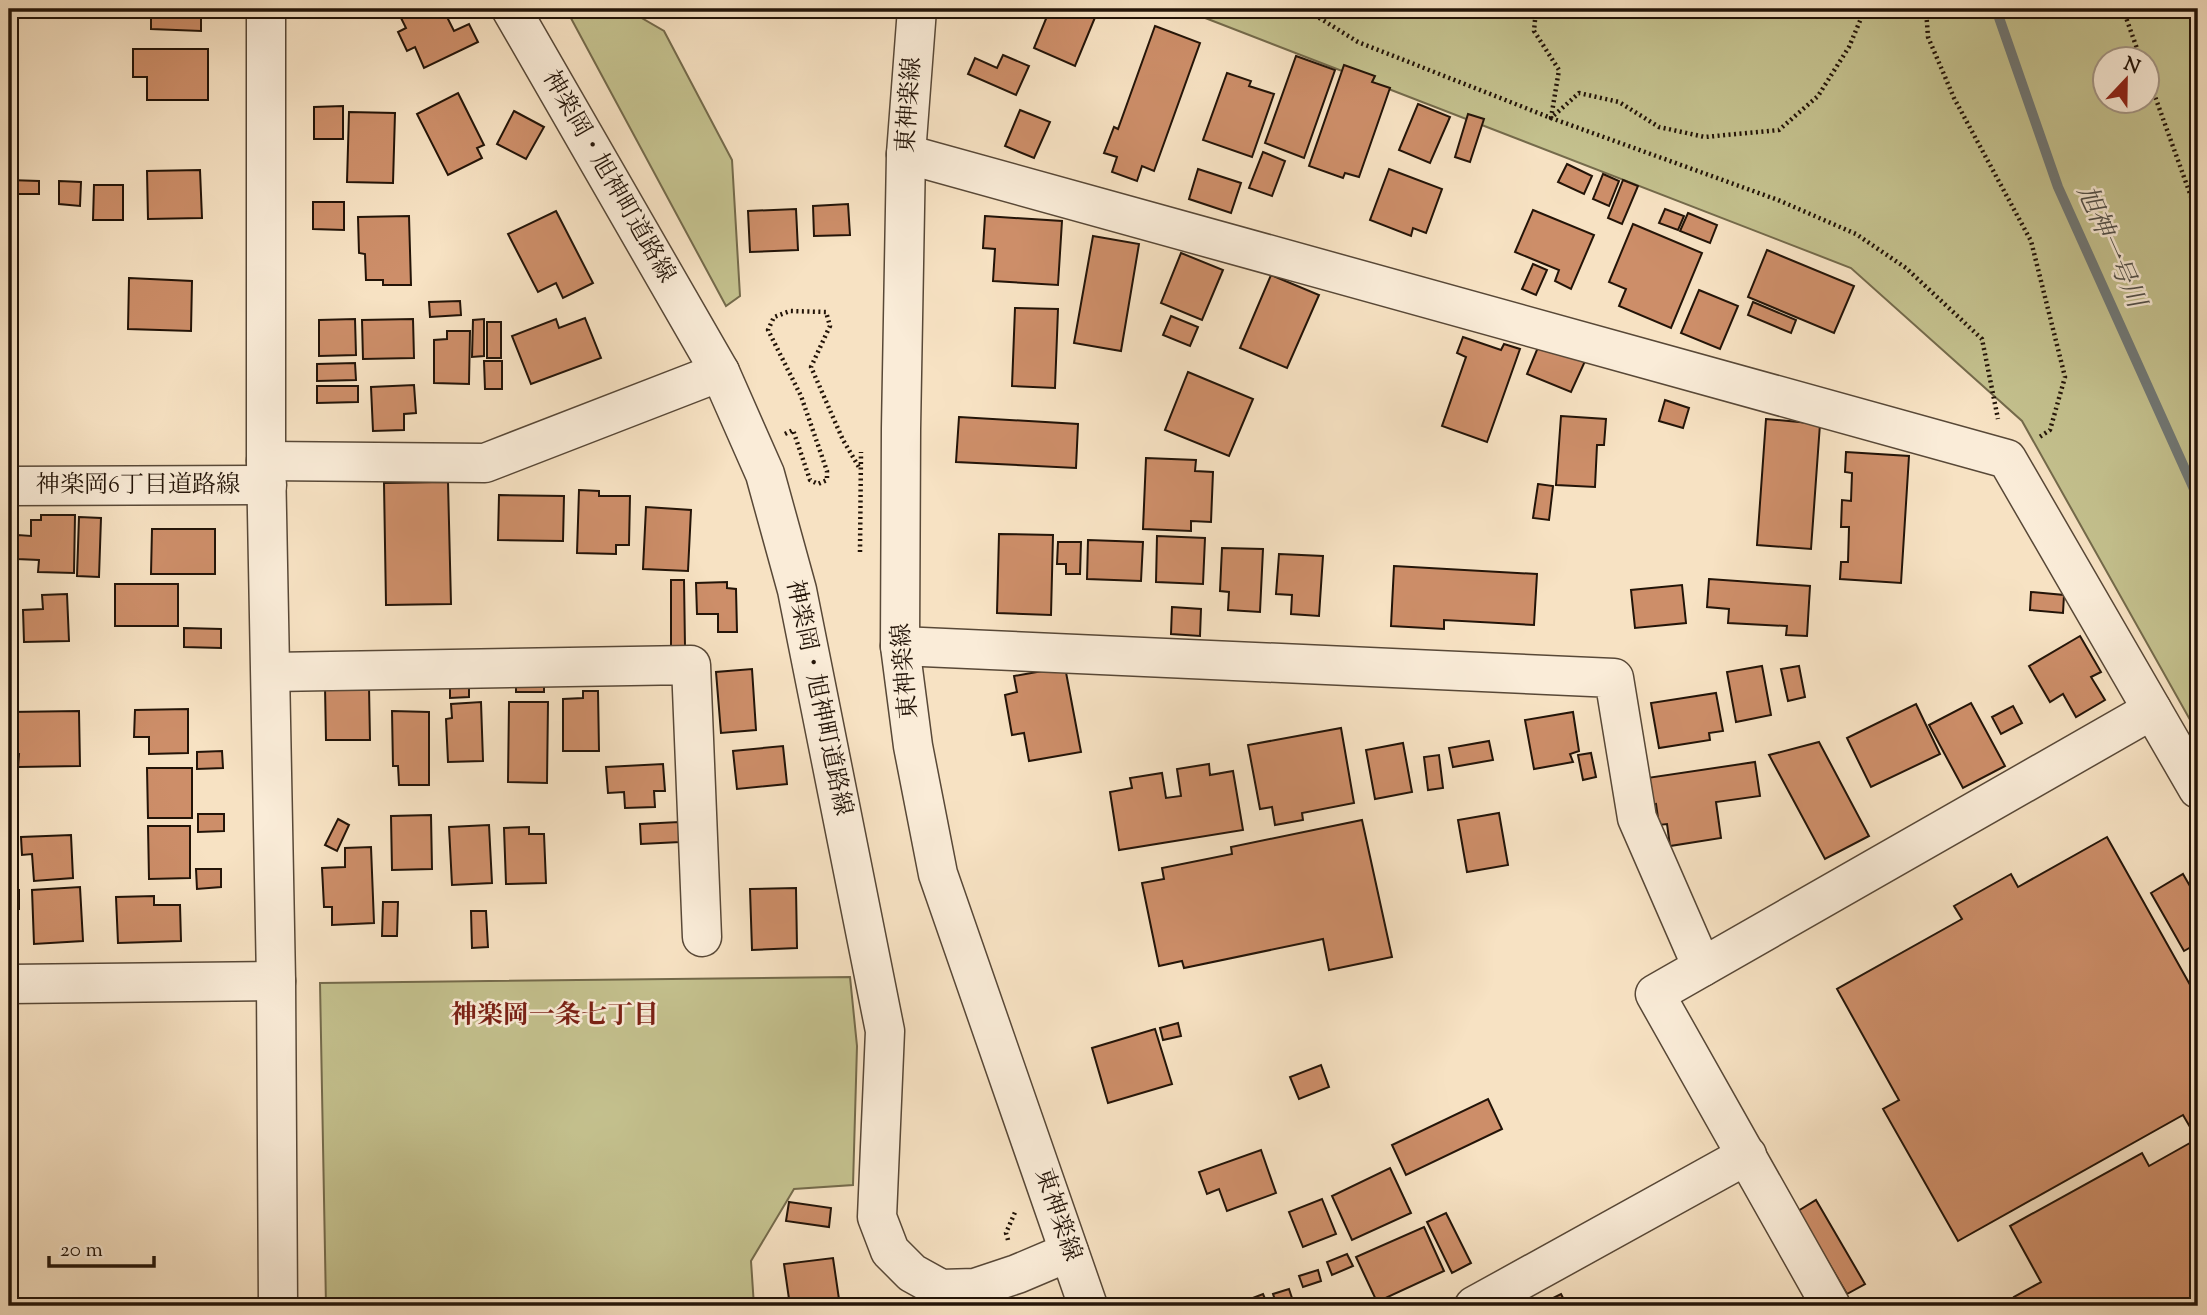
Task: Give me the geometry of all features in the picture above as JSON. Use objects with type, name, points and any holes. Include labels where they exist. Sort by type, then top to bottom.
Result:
[{"type":"street","points":[[266,9],[267,473],[272,672],[278,1306]]},
{"type":"street","name":"神楽岡・旭神町道路線","points":[[511,9],[720,372],[765,474],[796,590],[885,1031],[877,1217],[890,1251],[912,1273],[941,1289],[975,1288],[1069,1252]]},
{"type":"street","name":"東神楽線","points":[[917,9],[906,154],[901,443],[900,646],[913,746],[938,874],[1088,1306]]},
{"type":"street","points":[[906,154],[2007,459],[2198,789]]},
{"type":"street","name":"神楽岡6丁目道路線","points":[[9,486],[485,463],[720,372]]},
{"type":"street","points":[[900,646],[1614,678],[1637,817],[1702,967]]},
{"type":"street","points":[[272,672],[691,665],[702,937]]},
{"type":"street","points":[[1831,1306],[1655,994],[2152,710]]},
{"type":"street","points":[[9,984],[276,981]]},
{"type":"street","points":[[1475,1306],[1747,1156]]},
{"type":"path","points":[[1305,9],[1358,42],[1551,118],[1789,205],[1856,234],[1906,268],[1982,340],[2007,459],[2050,430],[2064,377],[2031,241],[1954,98],[1928,37],[1926,9]]},
{"type":"path","points":[[1536,9],[1534,31],[1559,70],[1551,118]]},
{"type":"path","points":[[1551,118],[1579,93],[1619,102],[1659,127],[1705,136],[1779,130],[1818,96],[1849,47],[1865,9]]},
{"type":"path","points":[[2123,9],[2136,46]]},
{"type":"path","points":[[2161,116],[2198,216]]},
{"type":"path","points":[[779,437],[793,430],[810,480],[818,484],[827,480],[827,471],[801,396],[768,330],[774,317],[790,311],[826,312],[830,326],[811,367],[843,440],[860,469]]},
{"type":"shaded area","points":[[566,9],[626,9],[664,31],[732,160],[740,296],[726,306]]},
{"type":"shaded area","points":[[1182,9],[2198,9],[2198,734],[2022,421],[1851,268]]},
{"type":"shaded area","points":[[850,977],[857,1046],[853,1185],[794,1189],[751,1261],[754,1306],[326,1306],[320,983]]},
{"type":"building","points":[[131,9],[201,9],[201,31],[151,29],[151,17],[131,17]]},
{"type":"building","points":[[421,9],[443,9],[454,31],[469,24],[478,42],[424,68],[415,47],[407,51],[398,32],[406,28],[401,18]]},
{"type":"building","points":[[685,9],[776,9],[775,17],[685,14]]},
{"type":"building","points":[[785,9],[827,9],[826,14]]},
{"type":"building","points":[[1050,9],[1079,9],[1096,15],[1075,66],[1034,48]]},
{"type":"building","points":[[1155,26],[1200,43],[1154,171],[1142,166],[1137,181],[1112,172],[1117,157],[1104,153],[1114,127],[1118,129]]},
{"type":"building","points":[[133,49],[208,49],[208,100],[147,100],[147,77],[133,77]]},
{"type":"building","points":[[1003,55],[1029,66],[1016,95],[968,74],[975,58],[997,68]]},
{"type":"building","points":[[1296,56],[1335,70],[1304,158],[1265,143]]},
{"type":"building","points":[[1344,65],[1375,76],[1372,82],[1390,88],[1359,177],[1345,173],[1343,178],[1309,166]]},
{"type":"building","points":[[1227,73],[1251,81],[1249,86],[1274,94],[1252,157],[1203,140]]},
{"type":"building","points":[[458,93],[484,145],[477,148],[482,158],[448,175],[417,114]]},
{"type":"building","points":[[1418,104],[1450,117],[1430,163],[1399,150]]},
{"type":"building","points":[[343,106],[343,139],[314,139],[314,107]]},
{"type":"building","points":[[1020,110],[1050,122],[1034,158],[1005,146]]},
{"type":"building","points":[[514,111],[544,127],[526,159],[497,144]]},
{"type":"building","points":[[349,112],[395,113],[393,183],[347,182]]},
{"type":"building","points":[[1468,114],[1484,119],[1470,162],[1455,157]]},
{"type":"building","points":[[1263,152],[1285,161],[1272,196],[1249,188]]},
{"type":"building","points":[[1567,164],[1592,176],[1584,194],[1558,182]]},
{"type":"building","points":[[1198,169],[1241,183],[1231,213],[1189,199]]},
{"type":"building","points":[[1389,169],[1442,189],[1426,233],[1413,228],[1411,236],[1370,220]]},
{"type":"building","points":[[200,170],[202,218],[148,219],[147,171]]},
{"type":"building","points":[[1603,174],[1619,181],[1609,206],[1593,199]]},
{"type":"building","points":[[9,180],[39,181],[39,194],[9,194]]},
{"type":"building","points":[[1623,180],[1638,186],[1622,224],[1608,218]]},
{"type":"building","points":[[59,181],[81,182],[80,206],[59,204]]},
{"type":"building","points":[[94,185],[123,185],[123,220],[93,220]]},
{"type":"building","points":[[313,202],[344,202],[344,230],[313,229]]},
{"type":"building","points":[[848,204],[850,235],[814,236],[813,206]]},
{"type":"building","points":[[796,209],[798,250],[750,252],[748,211]]},
{"type":"building","points":[[1665,209],[1684,216],[1678,230],[1659,223]]},
{"type":"building","points":[[1533,210],[1594,235],[1571,289],[1555,281],[1559,270],[1515,252]]},
{"type":"building","points":[[556,211],[593,283],[563,298],[556,283],[538,292],[508,234]]},
{"type":"building","points":[[1688,213],[1717,225],[1710,243],[1680,231]]},
{"type":"building","points":[[409,216],[411,285],[383,285],[383,280],[366,280],[365,254],[359,253],[358,217]]},
{"type":"building","points":[[985,216],[1062,221],[1058,285],[993,281],[995,249],[983,248]]},
{"type":"building","points":[[1633,224],[1702,253],[1671,328],[1619,306],[1626,289],[1609,282]]},
{"type":"building","points":[[1093,236],[1139,244],[1121,351],[1074,343]]},
{"type":"building","points":[[1767,250],[1854,286],[1834,333],[1748,297]]},
{"type":"building","points":[[1181,253],[1223,270],[1202,320],[1161,303]]},
{"type":"building","points":[[1533,264],[1547,270],[1536,295],[1522,289]]},
{"type":"building","points":[[1271,275],[1319,295],[1287,368],[1240,348]]},
{"type":"building","points":[[129,278],[192,281],[191,331],[128,329]]},
{"type":"building","points":[[1699,290],[1738,306],[1720,349],[1681,333]]},
{"type":"building","points":[[460,301],[461,315],[430,317],[429,302]]},
{"type":"building","points":[[1753,302],[1796,320],[1791,333],[1748,315]]},
{"type":"building","points":[[1015,308],[1058,309],[1055,388],[1012,386]]},
{"type":"building","points":[[1171,316],[1198,327],[1190,346],[1163,335]]},
{"type":"building","points":[[585,318],[601,358],[531,384],[512,336],[556,319],[559,328]]},
{"type":"building","points":[[355,319],[356,355],[319,356],[319,320]]},
{"type":"building","points":[[413,319],[414,358],[363,359],[362,320]]},
{"type":"building","points":[[484,319],[484,356],[472,357],[473,320]]},
{"type":"building","points":[[487,322],[501,322],[501,358],[487,358]]},
{"type":"building","points":[[447,331],[470,331],[469,384],[434,383],[434,340],[447,339]]},
{"type":"building","points":[[1463,337],[1501,350],[1504,344],[1520,349],[1487,442],[1442,426],[1466,357],[1457,353]]},
{"type":"building","points":[[1541,340],[1586,359],[1571,392],[1527,374]]},
{"type":"building","points":[[484,361],[502,361],[502,389],[485,389]]},
{"type":"building","points":[[355,363],[356,380],[317,381],[317,364]]},
{"type":"building","points":[[1188,372],[1253,399],[1229,456],[1165,430]]},
{"type":"building","points":[[414,385],[416,413],[404,414],[404,430],[373,431],[371,387]]},
{"type":"building","points":[[317,386],[358,386],[358,402],[317,403]]},
{"type":"building","points":[[1665,400],[1689,408],[1683,428],[1659,421]]},
{"type":"building","points":[[1561,416],[1606,419],[1604,445],[1597,445],[1595,487],[1556,485]]},
{"type":"building","points":[[959,417],[1078,424],[1076,468],[956,462]]},
{"type":"building","points":[[1766,419],[1820,424],[1811,549],[1757,545]]},
{"type":"building","points":[[1846,452],[1909,456],[1901,583],[1840,579],[1841,562],[1848,562],[1849,527],[1841,527],[1842,500],[1851,501],[1852,473],[1845,472]]},
{"type":"building","points":[[1146,458],[1196,460],[1195,471],[1213,472],[1211,522],[1191,521],[1191,531],[1143,529]]},
{"type":"building","points":[[448,482],[451,604],[386,605],[384,483]]},
{"type":"building","points":[[1538,484],[1553,486],[1549,520],[1533,518]]},
{"type":"building","points":[[579,490],[599,491],[599,496],[630,496],[629,545],[616,545],[616,554],[577,553]]},
{"type":"building","points":[[499,495],[564,496],[563,541],[498,540]]},
{"type":"building","points":[[646,507],[691,510],[688,571],[643,569]]},
{"type":"building","points":[[41,515],[75,515],[74,573],[38,572],[39,560],[17,559],[18,535],[31,536],[31,520],[41,520]]},
{"type":"building","points":[[79,517],[101,518],[99,577],[77,576]]},
{"type":"building","points":[[152,529],[215,529],[215,574],[151,574]]},
{"type":"building","points":[[999,534],[1053,535],[1051,615],[997,613]]},
{"type":"building","points":[[1157,536],[1205,538],[1203,584],[1156,582]]},
{"type":"building","points":[[1088,540],[1143,542],[1141,581],[1087,579]]},
{"type":"building","points":[[1058,542],[1081,542],[1080,574],[1066,574],[1066,564],[1057,564]]},
{"type":"building","points":[[1222,548],[1263,549],[1260,612],[1228,610],[1229,592],[1220,591]]},
{"type":"building","points":[[1279,554],[1323,556],[1319,616],[1291,614],[1292,595],[1276,594]]},
{"type":"building","points":[[1394,566],[1537,574],[1534,625],[1444,620],[1444,629],[1391,626]]},
{"type":"building","points":[[1709,579],[1810,586],[1807,636],[1786,635],[1787,626],[1728,623],[1729,609],[1707,607]]},
{"type":"building","points":[[671,580],[684,580],[685,647],[671,647]]},
{"type":"building","points":[[727,582],[727,588],[736,589],[737,632],[718,632],[718,614],[697,614],[696,583]]},
{"type":"building","points":[[115,584],[178,584],[178,626],[115,626]]},
{"type":"building","points":[[1682,585],[1686,623],[1635,628],[1631,590]]},
{"type":"building","points":[[2031,592],[2064,595],[2063,613],[2030,610]]},
{"type":"building","points":[[67,594],[69,641],[24,642],[23,610],[43,609],[42,595]]},
{"type":"building","points":[[1172,607],[1201,609],[1200,636],[1171,634]]},
{"type":"building","points":[[184,628],[221,629],[221,648],[184,647]]},
{"type":"building","points":[[2080,636],[2101,672],[2091,677],[2105,700],[2076,717],[2063,694],[2050,702],[2029,666]]},
{"type":"building","points":[[1762,666],[1771,715],[1736,722],[1727,672]]},
{"type":"building","points":[[1799,666],[1805,697],[1788,701],[1781,669]]},
{"type":"building","points":[[1065,667],[1081,752],[1029,761],[1024,733],[1012,735],[1005,695],[1017,692],[1014,676]]},
{"type":"building","points":[[752,669],[756,730],[721,733],[716,672]]},
{"type":"building","points":[[450,679],[469,679],[469,697],[450,698]]},
{"type":"building","points":[[544,680],[544,692],[516,692],[516,681]]},
{"type":"building","points":[[369,686],[370,740],[326,740],[325,687]]},
{"type":"building","points":[[583,691],[598,691],[599,751],[563,751],[563,699],[583,698]]},
{"type":"building","points":[[1716,693],[1723,731],[1709,733],[1710,740],[1659,748],[1651,703]]},
{"type":"building","points":[[481,702],[483,761],[448,762],[446,719],[452,718],[451,704]]},
{"type":"building","points":[[509,702],[548,702],[547,783],[508,782]]},
{"type":"building","points":[[1971,703],[2005,766],[1963,788],[1929,725]]},
{"type":"building","points":[[1916,704],[1940,754],[1871,787],[1847,738]]},
{"type":"building","points":[[2013,706],[2022,723],[2001,734],[1992,717]]},
{"type":"building","points":[[188,709],[188,753],[149,754],[149,737],[134,737],[135,710]]},
{"type":"building","points":[[79,711],[80,766],[18,767],[19,754],[9,755],[9,712]]},
{"type":"building","points":[[392,711],[429,712],[429,785],[399,785],[398,766],[393,766]]},
{"type":"building","points":[[1573,712],[1579,751],[1570,754],[1573,762],[1534,769],[1525,720]]},
{"type":"building","points":[[1341,728],[1354,803],[1302,813],[1303,820],[1275,825],[1272,807],[1260,809],[1248,745]]},
{"type":"building","points":[[1489,741],[1493,760],[1453,767],[1449,748]]},
{"type":"building","points":[[1819,742],[1869,836],[1825,859],[1769,755]]},
{"type":"building","points":[[1403,743],[1412,792],[1375,799],[1366,750]]},
{"type":"building","points":[[783,746],[787,784],[737,789],[733,751]]},
{"type":"building","points":[[222,751],[223,768],[197,769],[197,752]]},
{"type":"building","points":[[1591,753],[1596,777],[1583,780],[1578,755]]},
{"type":"building","points":[[1439,755],[1443,788],[1428,790],[1424,757]]},
{"type":"building","points":[[1755,762],[1760,796],[1716,802],[1721,838],[1670,846],[1667,824],[1659,825],[1656,804],[1650,805],[1647,778]]},
{"type":"building","points":[[663,764],[665,791],[654,791],[655,807],[625,808],[624,792],[608,793],[606,767]]},
{"type":"building","points":[[1209,764],[1210,775],[1233,771],[1243,830],[1119,850],[1110,792],[1132,788],[1130,778],[1162,773],[1166,798],[1181,796],[1177,769]]},
{"type":"building","points":[[147,768],[192,768],[192,818],[148,818]]},
{"type":"building","points":[[9,797],[13,797],[13,814],[9,814]]},
{"type":"building","points":[[1499,813],[1508,865],[1467,872],[1458,820]]},
{"type":"building","points":[[198,814],[224,814],[224,831],[198,832]]},
{"type":"building","points":[[431,815],[432,869],[392,870],[391,816]]},
{"type":"building","points":[[338,819],[349,825],[337,851],[325,845]]},
{"type":"building","points":[[1362,820],[1392,957],[1329,970],[1323,939],[1184,968],[1182,961],[1159,966],[1142,883],[1164,879],[1162,868],[1232,854],[1231,847]]},
{"type":"building","points":[[679,822],[680,842],[641,844],[640,824]]},
{"type":"building","points":[[489,825],[492,883],[452,885],[449,827]]},
{"type":"building","points":[[148,826],[190,826],[190,878],[149,879]]},
{"type":"building","points":[[529,827],[529,834],[544,834],[546,883],[506,884],[504,828]]},
{"type":"building","points":[[71,835],[73,878],[34,881],[32,854],[22,855],[21,837]]},
{"type":"building","points":[[2107,837],[2198,999],[2198,1306],[2019,1306],[2014,1297],[2041,1282],[2010,1226],[2142,1153],[2149,1166],[2197,1139],[2183,1115],[1958,1241],[1883,1109],[1899,1100],[1837,989],[1962,919],[1954,906],[2011,874],[2018,887]]},
{"type":"building","points":[[371,847],[374,923],[332,925],[332,907],[324,907],[322,868],[345,867],[345,848]]},
{"type":"building","points":[[196,869],[221,869],[221,887],[197,889]]},
{"type":"building","points":[[2183,874],[2198,900],[2198,943],[2184,951],[2151,893]]},
{"type":"building","points":[[80,887],[83,941],[34,944],[32,890]]},
{"type":"building","points":[[796,888],[797,948],[752,950],[750,889]]},
{"type":"building","points":[[9,890],[19,890],[19,909],[9,909]]},
{"type":"building","points":[[154,896],[154,905],[180,905],[181,941],[118,943],[116,897]]},
{"type":"building","points":[[383,902],[398,902],[397,936],[382,936]]},
{"type":"building","points":[[471,911],[486,911],[488,947],[472,948]]},
{"type":"building","points":[[1178,1023],[1181,1036],[1163,1040],[1160,1028]]},
{"type":"building","points":[[1155,1029],[1172,1084],[1108,1103],[1092,1048]]},
{"type":"building","points":[[1321,1065],[1329,1087],[1299,1099],[1290,1077]]},
{"type":"building","points":[[1488,1099],[1502,1129],[1406,1175],[1392,1145]]},
{"type":"building","points":[[1261,1150],[1276,1193],[1227,1211],[1219,1189],[1207,1194],[1199,1172]]},
{"type":"building","points":[[1390,1168],[1411,1213],[1352,1240],[1332,1196]]},
{"type":"building","points":[[1322,1199],[1336,1234],[1303,1247],[1289,1212]]},
{"type":"building","points":[[1816,1200],[1865,1284],[1847,1294],[1798,1211]]},
{"type":"building","points":[[789,1202],[831,1208],[829,1227],[786,1221]]},
{"type":"building","points":[[1446,1213],[1471,1263],[1452,1273],[1427,1222]]},
{"type":"building","points":[[1424,1227],[1444,1271],[1377,1302],[1356,1257]]},
{"type":"building","points":[[1347,1254],[1353,1266],[1332,1275],[1327,1262]]},
{"type":"building","points":[[833,1258],[840,1306],[790,1306],[784,1264]]},
{"type":"building","points":[[1318,1270],[1321,1281],[1303,1287],[1299,1276]]},
{"type":"building","points":[[1289,1289],[1293,1301],[1277,1306],[1273,1294]]},
{"type":"building","points":[[1263,1294],[1268,1306],[1232,1306]]},
{"type":"building","points":[[1561,1294],[1567,1306],[1537,1306]]},
{"type":"waterway","name":"旭神一号川","points":[[1996,9],[2058,187],[2198,498]]},
{"type":"district","name":"神楽岡一条七丁目","points":[[555,1016]]}]
